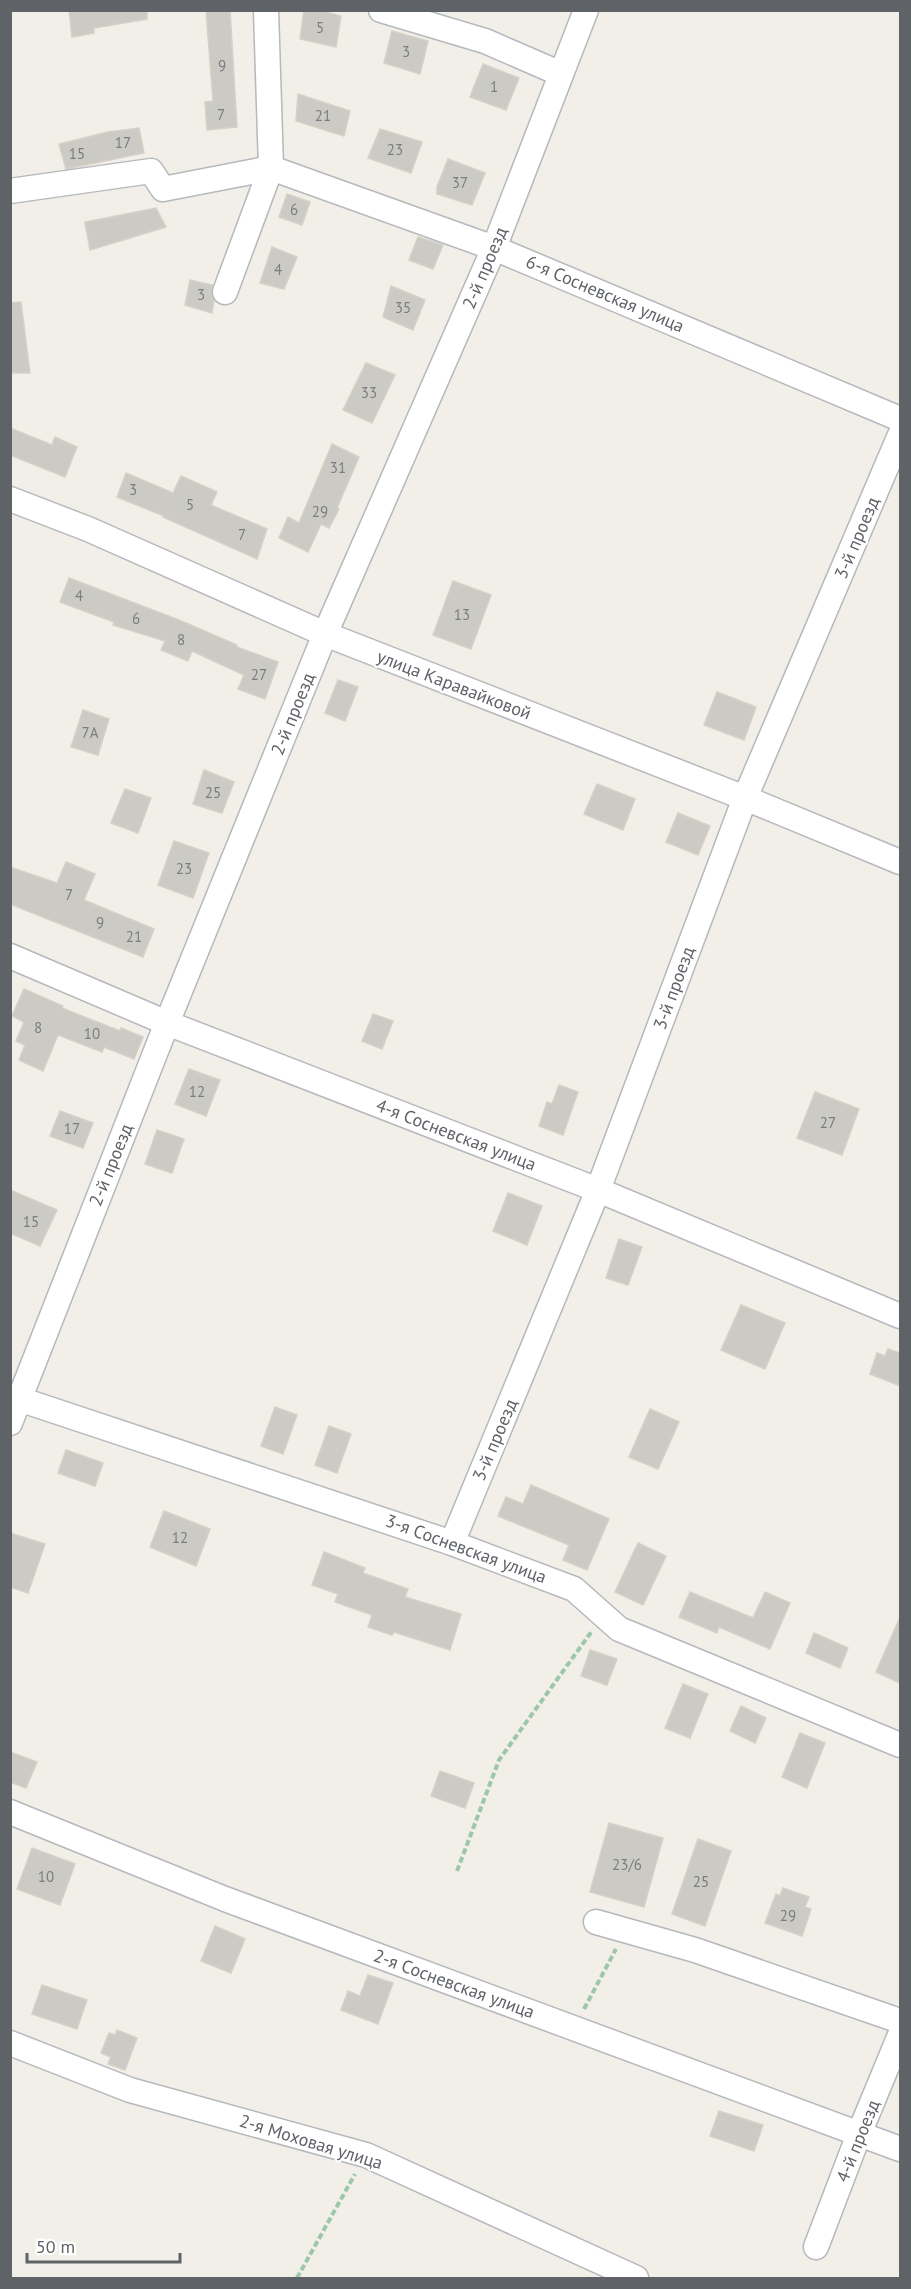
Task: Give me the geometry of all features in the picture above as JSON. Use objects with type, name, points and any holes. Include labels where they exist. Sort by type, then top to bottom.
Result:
[{"type":"street","points":[[225,292],[271,168],[266,10]]},
{"type":"street","points":[[381,10],[485,41],[561,74]]},
{"type":"street","name":"2-й проезд","points":[[10,1423],[15,1397],[325,634],[494,248],[586,10]]},
{"type":"street","points":[[10,191],[152,171],[163,189],[271,168]]},
{"type":"street","name":"6-я Сосневская улица","points":[[271,168],[494,248],[900,419]]},
{"type":"street","name":"3-й проезд","points":[[452,1543],[598,1190],[745,798],[900,435]]},
{"type":"street","name":"улица Каравайковой","points":[[10,499],[88,529],[325,634],[745,798],[900,862]]},
{"type":"street","name":"4-я Сосневская улица","points":[[10,956],[167,1023],[598,1190],[900,1316]]},
{"type":"street","name":"3-я Сосневская улица","points":[[15,1397],[452,1543],[574,1589],[619,1629],[900,1745]]},
{"type":"street","name":"2-я Сосневская улица","points":[[10,1812],[225,1899],[900,2150]]},
{"type":"street","points":[[596,1922],[695,1950],[900,2021]]},
{"type":"street","name":"4-й проезд","points":[[816,2247],[900,2035]]},
{"type":"street","name":"2-я Моховая улица","points":[[10,2043],[130,2090],[366,2155],[636,2278]]},
{"type":"path","points":[[457,1871],[498,1760],[604,1615]]},
{"type":"path","points":[[573,2028],[627,1930]]},
{"type":"path","points":[[297,2278],[366,2155]]},
{"type":"building","points":[[69,10],[147,10],[147,19],[94,28],[94,33],[72,37]]},
{"type":"building","points":[[206,10],[230,10],[237,127],[207,130],[205,102],[213,101]]},
{"type":"building","points":[[304,10],[318,10],[341,16],[336,47],[300,39]]},
{"type":"building","points":[[392,31],[428,41],[420,74],[384,63]]},
{"type":"building","points":[[483,64],[519,78],[506,110],[470,97]]},
{"type":"building","points":[[298,94],[350,111],[344,136],[296,121]]},
{"type":"building","points":[[139,128],[144,153],[66,169],[59,144],[108,132]]},
{"type":"building","points":[[380,129],[422,142],[411,173],[368,158]]},
{"type":"building","points":[[448,159],[485,173],[472,205],[437,194],[437,187]]},
{"type":"building","points":[[287,194],[310,202],[302,225],[279,217]]},
{"type":"building","points":[[156,208],[166,227],[90,250],[85,222]]},
{"type":"building","points":[[418,237],[443,245],[433,269],[409,260]]},
{"type":"building","points":[[272,247],[297,257],[284,289],[260,283]]},
{"type":"building","points":[[190,280],[212,285],[211,294],[214,301],[212,313],[185,305]]},
{"type":"building","points":[[391,286],[425,300],[413,330],[383,317]]},
{"type":"building","points":[[21,302],[30,373],[10,373],[10,303]]},
{"type":"building","points":[[366,363],[395,375],[372,423],[343,410]]},
{"type":"building","points":[[10,428],[52,445],[55,437],[77,447],[65,477],[10,455]]},
{"type":"building","points":[[332,444],[359,457],[337,508],[339,509],[329,528],[321,524],[308,552],[279,538],[288,517],[299,523]]},
{"type":"building","points":[[126,473],[173,493],[181,476],[217,492],[211,505],[267,529],[257,559],[117,497]]},
{"type":"building","points":[[69,578],[179,620],[237,645],[237,647],[278,662],[265,699],[238,689],[244,675],[192,651],[188,661],[161,650],[165,641],[113,625],[114,622],[60,602]]},
{"type":"building","points":[[453,581],[491,595],[471,649],[433,635]]},
{"type":"building","points":[[338,680],[358,687],[345,721],[325,713]]},
{"type":"building","points":[[717,692],[756,707],[744,740],[704,725]]},
{"type":"building","points":[[83,710],[109,719],[98,755],[71,747]]},
{"type":"building","points":[[204,770],[234,782],[222,813],[193,804]]},
{"type":"building","points":[[597,784],[635,799],[623,830],[584,814]]},
{"type":"building","points":[[125,789],[151,798],[138,833],[111,823]]},
{"type":"building","points":[[678,813],[710,826],[698,855],[666,842]]},
{"type":"building","points":[[174,841],[209,853],[193,898],[158,885]]},
{"type":"building","points":[[66,862],[95,874],[84,900],[154,929],[143,957],[10,904],[10,867],[57,883]]},
{"type":"building","points":[[24,989],[63,1006],[62,1008],[120,1031],[121,1028],[143,1037],[134,1059],[104,1047],[102,1052],[58,1035],[43,1071],[19,1060],[25,1045],[16,1041],[24,1022],[12,1016]]},
{"type":"building","points":[[373,1014],[393,1021],[382,1049],[362,1041]]},
{"type":"building","points":[[189,1069],[220,1080],[206,1116],[175,1104]]},
{"type":"building","points":[[559,1085],[578,1092],[563,1135],[539,1126],[547,1102],[552,1104]]},
{"type":"building","points":[[815,1092],[859,1109],[842,1155],[797,1138]]},
{"type":"building","points":[[60,1111],[93,1123],[83,1148],[50,1136]]},
{"type":"building","points":[[157,1130],[184,1139],[172,1173],[145,1164]]},
{"type":"building","points":[[10,1190],[57,1210],[40,1246],[10,1233]]},
{"type":"building","points":[[508,1193],[542,1206],[527,1245],[493,1231]]},
{"type":"building","points":[[619,1239],[642,1247],[628,1285],[606,1278]]},
{"type":"building","points":[[741,1305],[785,1323],[765,1369],[721,1350]]},
{"type":"building","points":[[888,1349],[900,1353],[900,1386],[870,1374],[877,1353],[885,1356]]},
{"type":"building","points":[[275,1407],[297,1415],[283,1454],[261,1446]]},
{"type":"building","points":[[650,1409],[679,1422],[658,1469],[629,1457]]},
{"type":"building","points":[[329,1426],[351,1434],[337,1473],[315,1465]]},
{"type":"building","points":[[66,1450],[103,1463],[95,1486],[58,1473]]},
{"type":"building","points":[[531,1485],[609,1519],[587,1570],[563,1560],[569,1545],[498,1516],[506,1497],[523,1504]]},
{"type":"building","points":[[164,1511],[210,1529],[196,1566],[150,1547]]},
{"type":"building","points":[[10,1533],[45,1544],[28,1593],[10,1587]]},
{"type":"building","points":[[638,1543],[666,1556],[643,1605],[615,1592]]},
{"type":"building","points":[[324,1552],[365,1568],[363,1573],[408,1589],[405,1597],[461,1614],[450,1650],[394,1632],[392,1635],[368,1627],[372,1615],[335,1602],[338,1594],[312,1585]]},
{"type":"building","points":[[690,1592],[753,1618],[765,1592],[790,1603],[770,1649],[719,1627],[717,1633],[679,1617]]},
{"type":"building","points":[[900,1617],[900,1683],[876,1672]]},
{"type":"building","points":[[814,1633],[848,1648],[840,1668],[806,1653]]},
{"type":"building","points":[[590,1650],[617,1659],[607,1685],[581,1676]]},
{"type":"building","points":[[683,1684],[708,1694],[690,1738],[665,1728]]},
{"type":"building","points":[[741,1706],[766,1718],[755,1743],[730,1731]]},
{"type":"building","points":[[800,1733],[825,1743],[807,1788],[782,1777]]},
{"type":"building","points":[[10,1752],[37,1762],[26,1788],[10,1782]]},
{"type":"building","points":[[440,1771],[474,1783],[465,1808],[431,1796]]},
{"type":"building","points":[[609,1823],[663,1838],[644,1907],[590,1892]]},
{"type":"building","points":[[698,1839],[731,1851],[705,1926],[672,1914]]},
{"type":"building","points":[[32,1848],[75,1864],[60,1905],[17,1889]]},
{"type":"building","points":[[783,1888],[809,1897],[805,1907],[811,1909],[802,1936],[765,1923],[776,1894],[780,1896]]},
{"type":"building","points":[[215,1926],[245,1939],[231,1973],[201,1961]]},
{"type":"building","points":[[368,1975],[393,1983],[378,2024],[341,2010],[348,1991],[360,1996]]},
{"type":"building","points":[[42,1985],[87,2000],[77,2029],[32,2014]]},
{"type":"building","points":[[117,2030],[137,2038],[125,2070],[108,2064],[111,2057],[101,2053],[109,2033],[115,2035]]},
{"type":"building","points":[[719,2111],[763,2125],[754,2151],[710,2136]]}]
